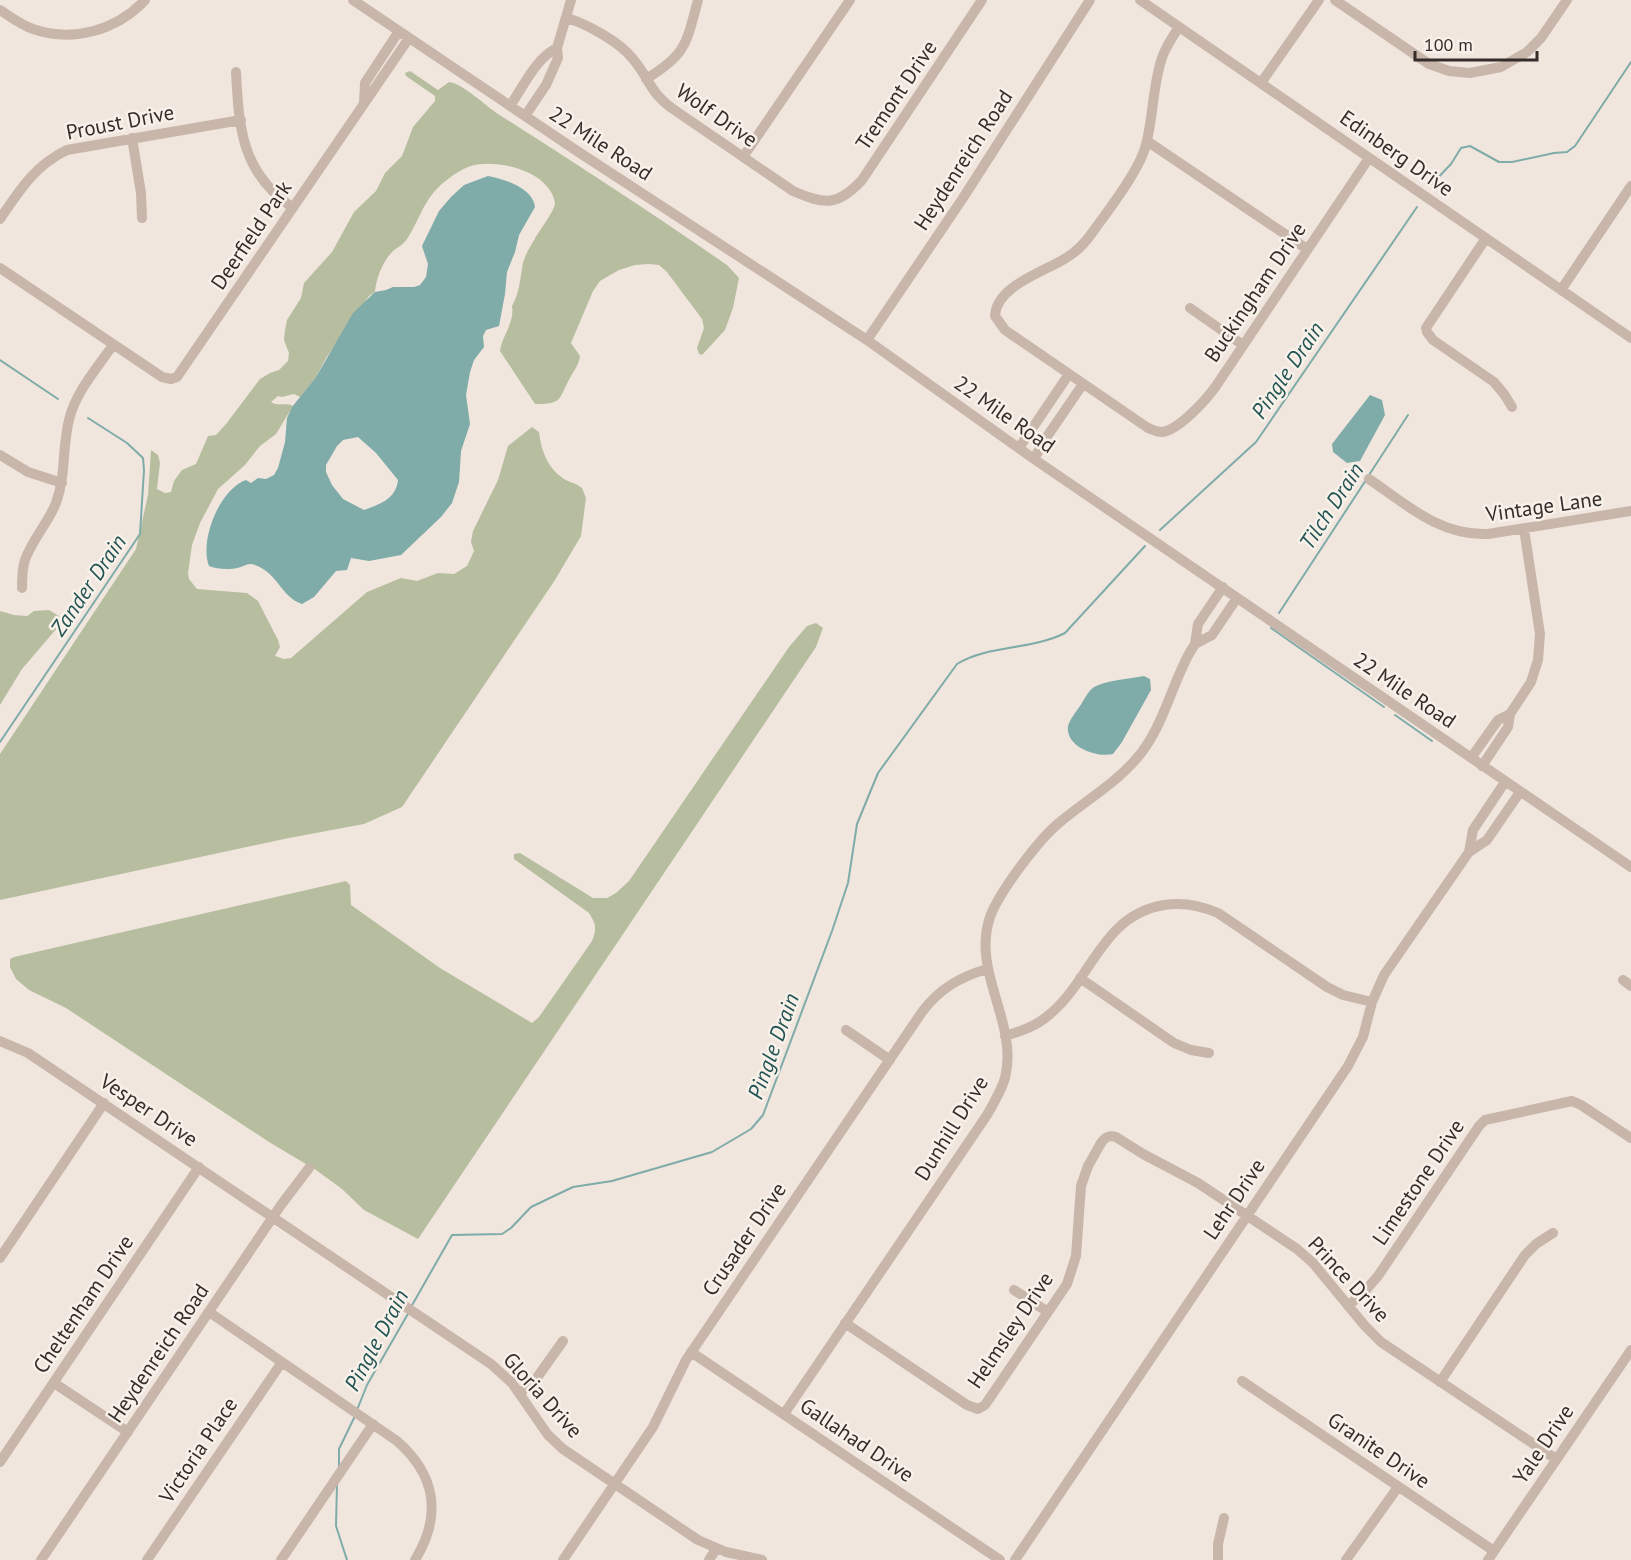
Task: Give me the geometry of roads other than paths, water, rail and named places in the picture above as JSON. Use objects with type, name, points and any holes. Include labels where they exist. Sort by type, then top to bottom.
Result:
[{"type":"street","points":[[6,0],[0,9],[33,29],[64,34],[99,30],[119,22],[135,11],[145,0]]},
{"type":"street","name":"22 Mile Road","points":[[353,0],[525,116],[867,340],[1035,459],[1631,867]]},
{"type":"street","points":[[525,116],[551,75],[558,58],[557,48],[571,0]]},
{"type":"street","points":[[646,79],[664,68],[682,50],[698,0]]},
{"type":"street","points":[[743,157],[850,0]]},
{"type":"street","name":"Tremont Drive","points":[[832,202],[848,193],[862,180],[982,0]]},
{"type":"street","name":"Heydenreich Road","points":[[867,340],[963,198],[1090,0]]},
{"type":"street","name":"Edinberg Drive","points":[[1140,0],[1631,338]]},
{"type":"street","points":[[1261,83],[1318,0]]},
{"type":"street","points":[[1335,0],[1429,64],[1459,72],[1491,70],[1511,63],[1541,38],[1567,0]]},
{"type":"street","name":"Wolf Drive","points":[[567,18],[585,25],[626,51],[662,102],[794,191],[832,202]]},
{"type":"street","points":[[1035,459],[1044,441],[1083,384],[1005,330],[995,316],[997,305],[1014,287],[1064,260],[1085,242],[1137,165],[1147,141],[1161,62],[1168,43],[1179,27]]},
{"type":"street","points":[[364,102],[365,82],[399,31]]},
{"type":"street","name":"Deerfield Park","points":[[113,345],[162,377],[175,378],[182,372],[364,102],[410,38]]},
{"type":"street","points":[[510,106],[537,66],[549,52],[557,48]]},
{"type":"street","points":[[537,66],[551,75]]},
{"type":"street","points":[[236,72],[246,149],[258,175],[270,191],[292,208]]},
{"type":"street","name":"Proust Drive","points":[[0,219],[30,176],[57,155],[79,147],[241,120]]},
{"type":"street","points":[[132,138],[141,193],[142,219]]},
{"type":"street","points":[[1147,141],[1307,249]]},
{"type":"street","name":"Buckingham Drive","points":[[1083,384],[1143,425],[1159,432],[1174,426],[1205,400],[1369,158]]},
{"type":"street","points":[[1562,290],[1627,201],[1631,186]]},
{"type":"street","points":[[1486,238],[1427,324],[1426,333],[1494,382],[1512,407]]},
{"type":"street","points":[[0,268],[113,345],[81,392],[72,410],[67,428],[62,483],[51,514],[25,560],[22,588]]},
{"type":"street","points":[[1190,308],[1244,345]]},
{"type":"street","points":[[1020,448],[1069,374]]},
{"type":"street","points":[[0,455],[27,472],[62,483]]},
{"type":"street","name":"Vintage Lane","points":[[1369,479],[1421,515],[1450,530],[1479,535],[1631,511]]},
{"type":"street","points":[[1482,766],[1508,727],[1510,714],[1531,682],[1540,651],[1540,634],[1524,529]]},
{"type":"street","name":"Dunhill Drive","points":[[1196,644],[1198,624],[1222,587]]},
{"type":"street","name":"Dunhill Drive","points":[[784,1414],[994,1104],[1005,1077],[1007,1052],[1005,1036],[987,969],[986,938],[990,917],[995,906],[1033,850],[1049,831],[1129,767],[1143,750],[1175,688],[1185,660],[1196,644],[1212,634],[1237,598]]},
{"type":"street","points":[[1471,758],[1498,720],[1510,714]]},
{"type":"street","name":"Lehr Drive","points":[[1469,852],[1473,830],[1505,782]]},
{"type":"street","name":"Lehr Drive","points":[[1015,1560],[1354,1055],[1363,1037],[1372,1002],[1384,975],[1469,852],[1487,840],[1520,792]]},
{"type":"street","points":[[1005,1036],[1030,1027],[1059,1006],[1110,934],[1124,922],[1150,908],[1170,904],[1200,906],[1218,913],[1327,987],[1343,995],[1372,1002]]},
{"type":"street","name":"Crusader Drive","points":[[563,1560],[653,1426],[691,1352],[928,1004],[942,990],[967,975],[987,969]]},
{"type":"street","points":[[1080,978],[1174,1043],[1191,1050],[1209,1053]]},
{"type":"street","points":[[846,1030],[890,1060]]},
{"type":"street","name":"Vesper Drive","points":[[0,1041],[28,1053],[273,1217]]},
{"type":"street","name":"Limestone Drive","points":[[1348,1305],[1365,1292],[1378,1276],[1481,1123],[1490,1118],[1572,1101],[1631,1138]]},
{"type":"street","points":[[0,1258],[104,1103]]},
{"type":"street","name":"Prince Drive","points":[[1107,1136],[1116,1137],[1188,1177],[1306,1256],[1365,1326],[1382,1342],[1556,1459]]},
{"type":"street","name":"Helmsley Drive","points":[[845,1323],[967,1405],[978,1408],[988,1401],[1066,1284],[1074,1265],[1084,1176],[1097,1148],[1107,1136]]},
{"type":"street","name":"Cheltenham Drive","points":[[0,1462],[199,1167]]},
{"type":"street","name":"Heydenreich Road","points":[[41,1560],[273,1217],[309,1168]]},
{"type":"street","name":"Gloria Drive","points":[[273,1217],[491,1364],[506,1376],[520,1393],[555,1443],[614,1485],[689,1535],[716,1549],[762,1560]]},
{"type":"street","points":[[1440,1382],[1525,1255],[1536,1244],[1553,1233]]},
{"type":"street","points":[[1014,1290],[1048,1312]]},
{"type":"street","points":[[209,1312],[373,1424],[413,1456],[424,1473],[430,1491],[432,1508],[430,1526],[415,1560]]},
{"type":"street","points":[[520,1393],[536,1379],[563,1341]]},
{"type":"street","name":"Yale Drive","points":[[1491,1556],[1631,1350]]},
{"type":"street","name":"Gallahad Drive","points":[[691,1352],[1000,1560]]},
{"type":"street","name":"Victoria Place","points":[[147,1560],[282,1362]]},
{"type":"street","name":"Granite Drive","points":[[1242,1381],[1398,1487],[1491,1556]]},
{"type":"street","points":[[54,1383],[128,1432]]},
{"type":"street","points":[[281,1560],[373,1424]]},
{"type":"street","points":[[1346,1560],[1398,1487]]},
{"type":"street","points":[[1218,1560],[1218,1544],[1224,1518]]},
{"type":"street","points":[[709,1560],[716,1549]]},
{"type":"water","points":[[488,176],[502,179],[529,195],[535,207],[519,235],[507,272],[499,326],[486,330],[483,336],[484,347],[474,360],[470,372],[466,395],[470,424],[461,451],[459,482],[452,503],[441,517],[401,555],[369,561],[351,558],[347,570],[336,571],[314,597],[302,604],[289,596],[269,574],[255,565],[226,569],[209,566],[207,543],[209,530],[220,504],[237,485],[246,480],[251,483],[258,478],[266,479],[274,475],[285,442],[287,418],[292,407],[316,377],[353,313],[375,292],[393,287],[420,285],[426,277],[428,264],[422,246],[439,211],[464,185]],"holes":[[[358,437],[376,453],[398,480],[397,486],[391,496],[364,510],[343,499],[332,485],[326,472],[326,465],[343,440]]]},
{"type":"water","points":[[1370,395],[1382,400],[1385,415],[1360,461],[1347,463],[1333,452],[1332,444]]},
{"type":"water","points":[[1144,676],[1150,679],[1151,690],[1113,754],[1091,752],[1072,740],[1068,733],[1069,723],[1094,687]]},
{"type":"waterway","name":"Pingle Drain","points":[[1432,184],[1451,164],[1461,148],[1470,146],[1499,162],[1512,162],[1567,152],[1575,146],[1631,62]]},
{"type":"waterway","name":"Pingle Drain","points":[[1160,530],[1256,442],[1417,207]]},
{"type":"waterway","name":"Zander Drain","points":[[0,360],[58,399]]},
{"type":"waterway","name":"Tilch Drain","points":[[1369,475],[1408,415]]},
{"type":"waterway","name":"Zander Drain","points":[[0,742],[140,534],[143,458],[127,443],[88,418]]},
{"type":"waterway","name":"Tilch Drain","points":[[1279,613],[1366,480]]},
{"type":"waterway","name":"Pingle Drain","points":[[411,1307],[452,1235],[502,1234],[531,1207],[573,1187],[612,1181],[712,1152],[751,1129],[763,1115],[832,931],[848,883],[857,824],[878,773],[957,664],[982,654],[1038,642],[1065,633],[1145,546]]},
{"type":"waterway","name":"Tilch Drain","points":[[1271,628],[1384,707]]},
{"type":"waterway","name":"Tilch Drain","points":[[1395,715],[1432,741]]},
{"type":"waterway","name":"Pingle Drain","points":[[357,1410],[367,1385],[409,1312]]},
{"type":"waterway","name":"Pingle Drain","points":[[339,1466],[339,1449],[355,1416]]},
{"type":"waterway","name":"Pingle Drain","points":[[337,1484],[336,1526],[347,1560]]}]
